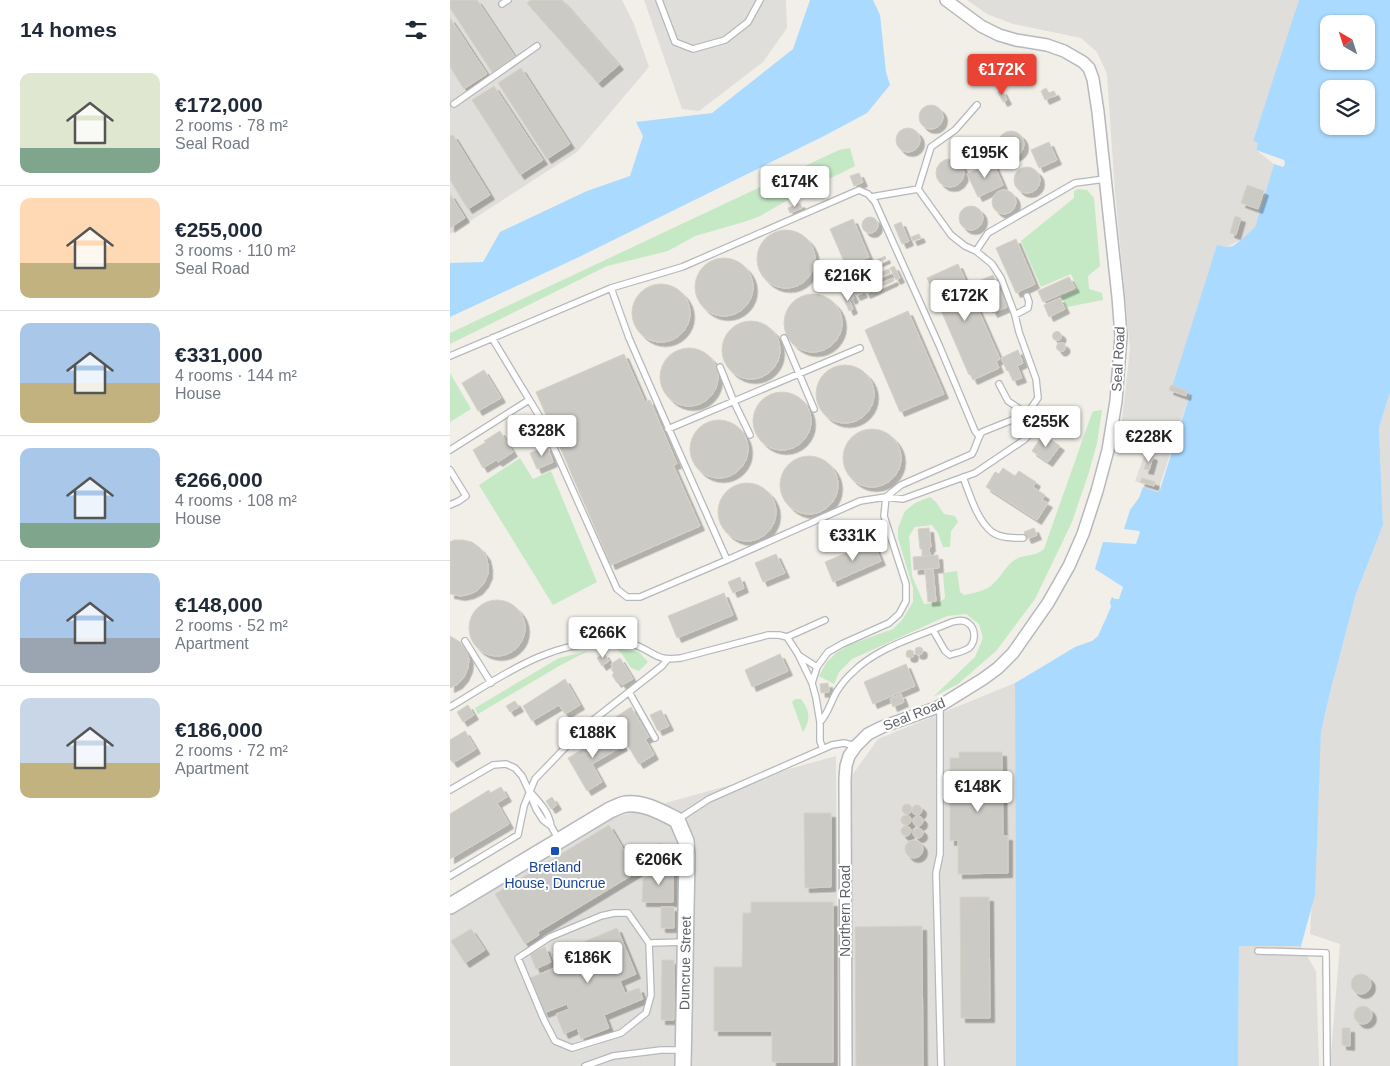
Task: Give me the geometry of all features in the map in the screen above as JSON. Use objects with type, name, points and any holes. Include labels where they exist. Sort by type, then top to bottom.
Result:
[{"type":"street","name":"Seal Road","points":[[852,751],[868,734],[940,706],[984,679],[1013,653],[1048,602],[1069,566],[1083,534],[1108,450],[1116,402],[1121,336],[1118,297],[1096,96],[1089,68],[1083,62],[1064,51],[1047,45],[999,35],[981,26],[946,0]]},
{"type":"street","name":"Northern Road","points":[[846,1066],[845,780],[846,766],[852,751]]},
{"type":"street","points":[[450,906],[610,810],[624,804],[638,804],[677,820]]},
{"type":"street","name":"Duncrue Street","points":[[677,820],[686,840],[684,1066]]},
{"type":"lane","points":[[659,0],[675,42],[693,49],[725,40],[748,22],[760,0]]},
{"type":"lane","points":[[454,104],[537,46]]},
{"type":"lane","points":[[918,189],[931,147],[955,130],[977,105]]},
{"type":"lane","points":[[976,251],[988,233],[1075,183],[1105,179]]},
{"type":"lane","points":[[871,197],[918,189]]},
{"type":"lane","points":[[812,683],[816,667],[828,652],[889,623],[899,614],[906,601],[906,584],[884,516],[886,497],[901,485],[972,454],[982,432],[1027,414],[1038,398],[1036,379],[1001,278],[992,264],[976,251],[965,246],[950,235],[918,189]]},
{"type":"lane","points":[[450,356],[611,288],[682,267],[859,190],[871,197],[879,211],[979,436]]},
{"type":"lane","points":[[611,288],[668,429],[727,560]]},
{"type":"lane","points":[[1015,315],[1028,308],[1027,296]]},
{"type":"lane","points":[[492,338],[541,419],[617,589],[627,597],[640,596],[860,501],[886,497],[903,498],[975,474],[1024,440],[1045,419],[1068,412]]},
{"type":"lane","points":[[784,338],[814,409]]},
{"type":"lane","points":[[668,429],[860,348]]},
{"type":"lane","points":[[720,366],[734,402],[750,435]]},
{"type":"lane","points":[[999,384],[1008,402],[1027,414]]},
{"type":"lane","points":[[450,450],[529,400]]},
{"type":"lane","points":[[450,470],[466,496],[450,506]]},
{"type":"lane","points":[[963,477],[978,516],[993,533],[1011,538],[1023,538]]},
{"type":"lane","points":[[450,707],[541,655],[561,648],[612,642],[636,645],[667,660],[768,635],[787,637],[825,620]]},
{"type":"lane","points":[[820,722],[824,718],[837,692],[851,674],[866,660],[883,651],[952,622],[961,620],[968,623],[975,636],[973,643],[967,649],[950,654],[945,651],[933,630]]},
{"type":"lane","points":[[787,637],[798,654],[812,683],[820,722],[822,749]]},
{"type":"lane","points":[[465,641],[491,683]]},
{"type":"lane","points":[[798,654],[816,667]]},
{"type":"lane","points":[[450,876],[518,835],[524,806],[535,779],[587,725],[662,666],[667,660]]},
{"type":"lane","points":[[629,692],[655,738]]},
{"type":"lane","points":[[940,706],[940,854],[936,873],[941,1066]]},
{"type":"lane","points":[[677,820],[709,799],[832,745],[844,743],[852,751]]},
{"type":"lane","points":[[450,790],[493,765],[506,764],[515,768],[522,776],[536,809],[543,820],[551,826],[560,841]]},
{"type":"lane","points":[[614,913],[628,913],[649,943],[651,994],[646,1013],[621,1033],[572,1048],[555,1041],[518,958],[550,937],[601,916],[614,913]]},
{"type":"lane","points":[[649,943],[685,942]]},
{"type":"lane","points":[[1258,952],[1326,953],[1327,1066]]},
{"type":"lane","points":[[585,1066],[614,1056],[661,1050],[684,1050]]},
{"type":"shaded area","points":[[450,0],[622,0],[634,24],[649,67],[577,152],[450,234]]},
{"type":"shaded area","points":[[644,0],[786,0],[787,28],[763,62],[699,111],[682,109]]},
{"type":"shaded area","points":[[967,0],[1300,0],[1253,141],[1258,143],[1256,150],[1274,164],[1255,227],[1241,240],[1226,247],[1217,246],[1173,386],[1190,393],[1158,491],[1135,481],[1149,442],[1121,428],[1130,349],[1115,192],[1107,74],[1097,52],[1081,38],[1013,24],[987,14]]},
{"type":"shaded area","points":[[1390,392],[1390,1066],[1330,1066],[1340,944],[1310,934],[1321,732],[1356,594],[1383,525],[1379,428]]},
{"type":"shaded area","points":[[1015,683],[1016,1066],[853,1066],[850,778],[878,739]]},
{"type":"shaded area","points":[[836,756],[838,1066],[450,1066],[450,913],[611,818]]},
{"type":"shaded area","points":[[1239,946],[1301,946],[1316,971],[1319,1066],[1238,1066]]},
{"type":"green space","points":[[850,148],[855,166],[760,216],[695,236],[668,251],[607,266],[450,344],[450,333],[839,150]]},
{"type":"green space","points":[[1078,189],[1087,190],[1094,198],[1100,266],[1088,276],[1089,289],[1102,293],[1103,300],[1067,307],[1061,296],[1078,289],[1071,274],[1041,287],[1021,241],[1074,198],[1074,191]]},
{"type":"green space","points":[[450,373],[471,409],[450,422]]},
{"type":"green space","points":[[1102,410],[1097,443],[1072,522],[1035,599],[996,651],[958,684],[933,697],[975,657],[983,638],[979,624],[966,614],[947,616],[852,659],[839,672],[834,684],[819,676],[826,663],[836,653],[849,645],[893,629],[902,620],[913,602],[913,588],[898,538],[898,528],[905,511],[915,503],[930,497],[944,514],[955,516],[958,522],[951,531],[950,547],[943,547],[938,533],[932,525],[915,527],[909,536],[912,576],[924,604],[940,602],[945,598],[943,573],[957,571],[960,592],[964,595],[990,586],[1014,560],[1044,549],[1092,413]]},
{"type":"green space","points":[[520,458],[533,479],[551,471],[597,582],[553,605],[479,485]]},
{"type":"green space","points":[[617,649],[639,652],[648,662],[639,671],[631,668]]},
{"type":"green space","points":[[588,651],[478,714],[475,708],[559,658]]},
{"type":"green space","points":[[795,699],[801,699],[808,711],[808,719],[803,732],[792,702]]},
{"type":"water","points":[[810,0],[873,0],[880,15],[886,72],[890,85],[867,113],[579,257],[450,317],[450,263],[483,262],[500,232],[587,191],[630,176],[643,136],[636,122],[712,113],[793,49]]},
{"type":"water","points":[[1299,0],[1390,0],[1390,392],[1379,428],[1383,525],[1356,594],[1321,732],[1315,895],[1301,946],[1239,946],[1238,1066],[1016,1066],[1015,683],[1075,647],[1092,641],[1098,636],[1111,607],[1112,597],[1119,599],[1123,587],[1095,569],[1103,542],[1136,544],[1140,532],[1124,529],[1130,510],[1139,498],[1143,487],[1158,492],[1160,490],[1190,394],[1172,387],[1217,245],[1233,246],[1255,227],[1274,164],[1283,167],[1285,164],[1284,160],[1256,150],[1258,143],[1253,141]]},
{"type":"building","points":[[450,0],[477,0],[515,57],[492,72],[450,8]]},
{"type":"building","points":[[531,0],[562,0],[619,65],[598,83],[527,3]]},
{"type":"building","points":[[450,18],[487,74],[464,89],[450,67]]},
{"type":"building","points":[[521,68],[570,144],[547,159],[498,83]]},
{"type":"building","points":[[494,86],[543,160],[520,175],[472,100]]},
{"type":"building","points":[[1046,88],[1049,93],[1054,91],[1056,95],[1045,100],[1041,91]]},
{"type":"building","points":[[1002,90],[1007,100],[1003,102],[998,92]]},
{"type":"building","points":[[931,105],[940,108],[943,117],[940,126],[931,129],[922,126],[919,117],[922,108]]},
{"type":"building","points":[[908,128],[917,131],[920,140],[917,149],[908,152],[899,149],[896,140],[899,131]]},
{"type":"building","points":[[1011,131],[1021,134],[1024,144],[1021,154],[1011,157],[1001,154],[998,144],[1001,134]]},
{"type":"building","points":[[453,135],[490,195],[468,209],[450,180],[450,136]]},
{"type":"building","points":[[978,140],[987,143],[990,152],[987,161],[978,164],[969,161],[966,152],[969,143]]},
{"type":"building","points":[[1049,142],[1057,160],[1039,168],[1031,150]]},
{"type":"building","points":[[950,159],[960,163],[964,173],[960,183],[950,187],[940,183],[936,173],[940,163]]},
{"type":"building","points":[[993,162],[1003,185],[978,197],[967,174]]},
{"type":"building","points":[[1027,167],[1037,170],[1040,180],[1037,190],[1027,193],[1017,190],[1014,180],[1017,170]]},
{"type":"building","points":[[859,173],[863,182],[854,186],[850,176]]},
{"type":"building","points":[[1247,185],[1264,191],[1258,209],[1241,203]]},
{"type":"building","points":[[1004,190],[1013,193],[1016,202],[1013,211],[1004,214],[995,211],[992,202],[995,193]]},
{"type":"building","points":[[450,194],[465,218],[450,228]]},
{"type":"building","points":[[800,203],[802,208],[790,213],[788,208]]},
{"type":"building","points":[[971,206],[980,209],[983,218],[980,227],[971,230],[962,227],[959,218],[962,209]]},
{"type":"building","points":[[1235,216],[1241,218],[1236,235],[1230,233]]},
{"type":"building","points":[[867,217],[873,217],[878,222],[876,231],[867,233],[862,228],[862,222]]},
{"type":"building","points":[[853,219],[869,257],[846,266],[830,229]]},
{"type":"building","points":[[901,222],[909,241],[902,244],[894,225]]},
{"type":"building","points":[[786,230],[797,232],[810,243],[815,259],[813,270],[802,283],[786,288],[775,286],[762,275],[757,259],[759,248],[770,235]]},
{"type":"building","points":[[919,234],[921,238],[913,241],[911,237]]},
{"type":"building","points":[[1016,239],[1035,284],[1016,293],[996,248]]},
{"type":"building","points":[[885,256],[886,259],[878,262],[877,260]]},
{"type":"building","points":[[724,258],[735,260],[748,271],[753,287],[751,298],[740,311],[724,316],[713,314],[700,303],[695,287],[697,276],[708,263]]},
{"type":"building","points":[[874,262],[875,265],[868,269],[866,266]]},
{"type":"building","points":[[958,264],[1000,359],[996,361],[999,368],[973,380],[969,375],[927,278]]},
{"type":"building","points":[[865,266],[866,270],[858,273],[856,270]]},
{"type":"building","points":[[894,266],[900,278],[896,280],[890,268]]},
{"type":"building","points":[[889,269],[890,273],[873,280],[872,276]]},
{"type":"building","points":[[993,275],[1007,307],[993,313],[979,281]]},
{"type":"building","points":[[1069,277],[1075,288],[1043,302],[1038,291]]},
{"type":"building","points":[[893,278],[894,281],[866,294],[860,281],[864,279],[868,289]]},
{"type":"building","points":[[859,283],[863,293],[856,296],[851,287]]},
{"type":"building","points":[[661,284],[672,286],[685,297],[690,313],[688,324],[677,337],[661,342],[650,340],[637,329],[632,313],[634,302],[645,289]]},
{"type":"building","points":[[849,286],[854,298],[851,300],[845,287]]},
{"type":"building","points":[[846,292],[853,309],[849,311],[842,294]]},
{"type":"building","points":[[813,294],[824,296],[837,307],[842,323],[840,334],[829,347],[813,352],[802,350],[789,339],[784,323],[786,312],[797,299]]},
{"type":"building","points":[[1060,298],[1065,309],[1049,317],[1044,305]]},
{"type":"building","points":[[908,311],[944,394],[900,412],[865,330]]},
{"type":"building","points":[[751,321],[762,323],[775,334],[780,350],[778,361],[767,374],[751,379],[740,377],[727,366],[722,350],[724,339],[735,326]]},
{"type":"building","points":[[1057,332],[1061,336],[1057,340],[1053,336]]},
{"type":"building","points":[[1061,343],[1065,347],[1061,351],[1057,347]]},
{"type":"building","points":[[689,348],[700,350],[713,361],[718,377],[716,388],[705,401],[689,406],[678,404],[665,393],[660,377],[662,366],[673,353]]},
{"type":"building","points":[[1018,350],[1023,363],[1017,366],[1022,378],[1013,381],[1001,358]]},
{"type":"building","points":[[624,354],[645,402],[650,400],[677,464],[673,465],[700,526],[611,565],[536,392]]},
{"type":"building","points":[[845,365],[856,367],[869,378],[874,394],[872,405],[861,418],[845,423],[834,421],[821,410],[816,394],[818,383],[829,370]]},
{"type":"building","points":[[484,370],[501,398],[478,411],[462,383]]},
{"type":"building","points":[[1171,385],[1187,391],[1186,396],[1169,390]]},
{"type":"building","points":[[782,392],[793,394],[806,405],[811,421],[809,432],[798,445],[782,450],[771,448],[758,437],[753,421],[755,410],[766,397]]},
{"type":"building","points":[[719,420],[730,422],[743,433],[748,449],[746,460],[735,473],[719,478],[708,476],[695,465],[690,449],[692,438],[703,425]]},
{"type":"building","points":[[872,429],[883,431],[896,442],[901,458],[899,469],[888,482],[872,487],[861,485],[848,474],[843,458],[845,447],[856,434]]},
{"type":"building","points":[[500,431],[513,452],[498,462],[496,460],[483,468],[473,450]]},
{"type":"building","points":[[1043,434],[1060,446],[1048,462],[1032,451]]},
{"type":"building","points":[[547,446],[553,462],[537,469],[530,453]]},
{"type":"building","points":[[1149,455],[1153,456],[1149,470],[1144,469]]},
{"type":"building","points":[[809,456],[820,458],[833,469],[838,485],[836,496],[825,509],[809,514],[798,512],[785,501],[780,485],[782,474],[793,461]]},
{"type":"building","points":[[1003,468],[1015,476],[1019,471],[1036,482],[1033,487],[1045,495],[1042,500],[1048,503],[1037,520],[986,487],[995,472],[999,474]]},
{"type":"building","points":[[1142,478],[1155,482],[1154,486],[1140,482]]},
{"type":"building","points":[[747,483],[758,485],[771,496],[776,512],[774,523],[763,536],[747,541],[736,539],[723,528],[718,512],[720,501],[731,488]]},
{"type":"building","points":[[929,528],[930,555],[922,556],[918,529]]},
{"type":"building","points":[[1034,528],[1037,535],[1027,539],[1024,532]]},
{"type":"building","points":[[454,540],[472,542],[486,556],[488,565],[488,574],[478,590],[461,596],[450,594],[450,542]]},
{"type":"building","points":[[873,542],[881,561],[833,582],[825,562]]},
{"type":"building","points":[[776,554],[785,573],[763,582],[755,563]]},
{"type":"building","points":[[938,555],[939,568],[914,570],[913,557]]},
{"type":"building","points":[[925,569],[933,569],[936,601],[928,602]]},
{"type":"building","points":[[740,577],[744,588],[733,593],[728,582]]},
{"type":"building","points":[[724,593],[733,615],[677,638],[668,616]]},
{"type":"building","points":[[497,600],[508,602],[517,608],[523,617],[525,628],[523,639],[517,648],[508,654],[497,656],[486,654],[477,648],[471,639],[469,628],[471,617],[477,608],[486,602]]},
{"type":"building","points":[[450,636],[460,642],[466,650],[469,659],[464,677],[458,684],[450,688]]},
{"type":"building","points":[[919,647],[923,651],[919,655],[915,651]]},
{"type":"building","points":[[910,650],[914,654],[910,658],[906,654]]},
{"type":"building","points":[[604,653],[609,661],[602,666],[597,658]]},
{"type":"building","points":[[780,654],[788,671],[752,687],[745,670]]},
{"type":"building","points":[[620,658],[633,679],[622,685],[619,681],[617,683],[611,669],[613,668],[611,664]]},
{"type":"building","points":[[906,664],[915,686],[873,704],[864,682]]},
{"type":"building","points":[[565,679],[580,705],[565,714],[559,705],[532,721],[523,706]]},
{"type":"building","points":[[828,683],[829,692],[821,693],[820,684]]},
{"type":"building","points":[[901,694],[904,702],[893,707],[890,699]]},
{"type":"building","points":[[515,701],[519,707],[510,712],[506,706]]},
{"type":"building","points":[[468,705],[474,715],[463,722],[457,712]]},
{"type":"building","points":[[631,707],[649,737],[645,739],[654,755],[639,764],[620,733],[624,730],[616,717]]},
{"type":"building","points":[[661,710],[669,726],[658,731],[650,715]]},
{"type":"building","points":[[465,731],[476,749],[453,763],[450,759],[450,740]]},
{"type":"building","points":[[609,733],[613,738],[616,736],[623,746],[592,764],[602,782],[587,791],[568,758]]},
{"type":"building","points":[[959,752],[1002,752],[1003,836],[1008,836],[1008,873],[958,874],[958,840],[950,841],[950,758],[959,758]]},
{"type":"building","points":[[501,787],[507,797],[497,803],[509,824],[450,859],[450,814],[489,790],[490,793]]},
{"type":"building","points":[[552,797],[557,805],[551,809],[546,801]]},
{"type":"building","points":[[905,804],[909,804],[912,809],[909,814],[905,814],[902,811],[902,807]]},
{"type":"building","points":[[915,805],[919,805],[922,810],[921,814],[915,815],[912,812],[912,808]]},
{"type":"building","points":[[804,813],[831,813],[831,887],[805,888]]},
{"type":"building","points":[[904,815],[908,815],[911,820],[910,824],[904,825],[901,822],[901,818]]},
{"type":"building","points":[[916,816],[920,816],[923,821],[922,825],[916,826],[913,823],[913,819]]},
{"type":"building","points":[[609,825],[631,862],[661,843],[667,854],[538,932],[539,935],[525,944],[495,894]]},
{"type":"building","points":[[904,826],[908,826],[911,831],[910,835],[904,836],[901,833],[901,829]]},
{"type":"building","points":[[916,828],[920,828],[923,833],[920,838],[916,838],[913,835],[913,831]]},
{"type":"building","points":[[914,840],[920,843],[923,849],[920,855],[914,858],[908,855],[905,849],[908,843]]},
{"type":"building","points":[[673,867],[673,902],[642,902],[643,879],[659,868]]},
{"type":"building","points":[[960,897],[989,897],[990,1018],[961,1018]]},
{"type":"building","points":[[751,902],[833,902],[833,1062],[772,1062],[772,1031],[714,1031],[714,967],[742,967],[743,913],[751,913]]},
{"type":"building","points":[[661,907],[674,907],[674,928],[661,928]]},
{"type":"building","points":[[922,926],[923,1066],[856,1066],[855,927]]},
{"type":"building","points":[[617,928],[636,974],[620,981],[625,993],[639,988],[643,999],[604,1015],[609,1028],[581,1039],[577,1028],[564,1034],[556,1014],[569,1009],[567,1004],[544,1013],[530,978],[557,967],[552,955]]},
{"type":"building","points":[[471,929],[485,950],[465,963],[451,941]]},
{"type":"building","points":[[545,947],[551,962],[536,969],[530,954]]},
{"type":"building","points":[[662,960],[674,960],[674,1020],[661,1020]]},
{"type":"building","points":[[1357,974],[1365,974],[1371,980],[1371,988],[1365,994],[1357,994],[1351,988],[1351,980]]},
{"type":"building","points":[[1363,1006],[1371,1011],[1372,1015],[1367,1023],[1363,1024],[1355,1019],[1354,1015],[1359,1007]]},
{"type":"building","points":[[1342,1028],[1350,1028],[1350,1046],[1342,1045]]},
{"type":"place","name":"Bretland House, Duncrue","points":[[555,851]]}]
